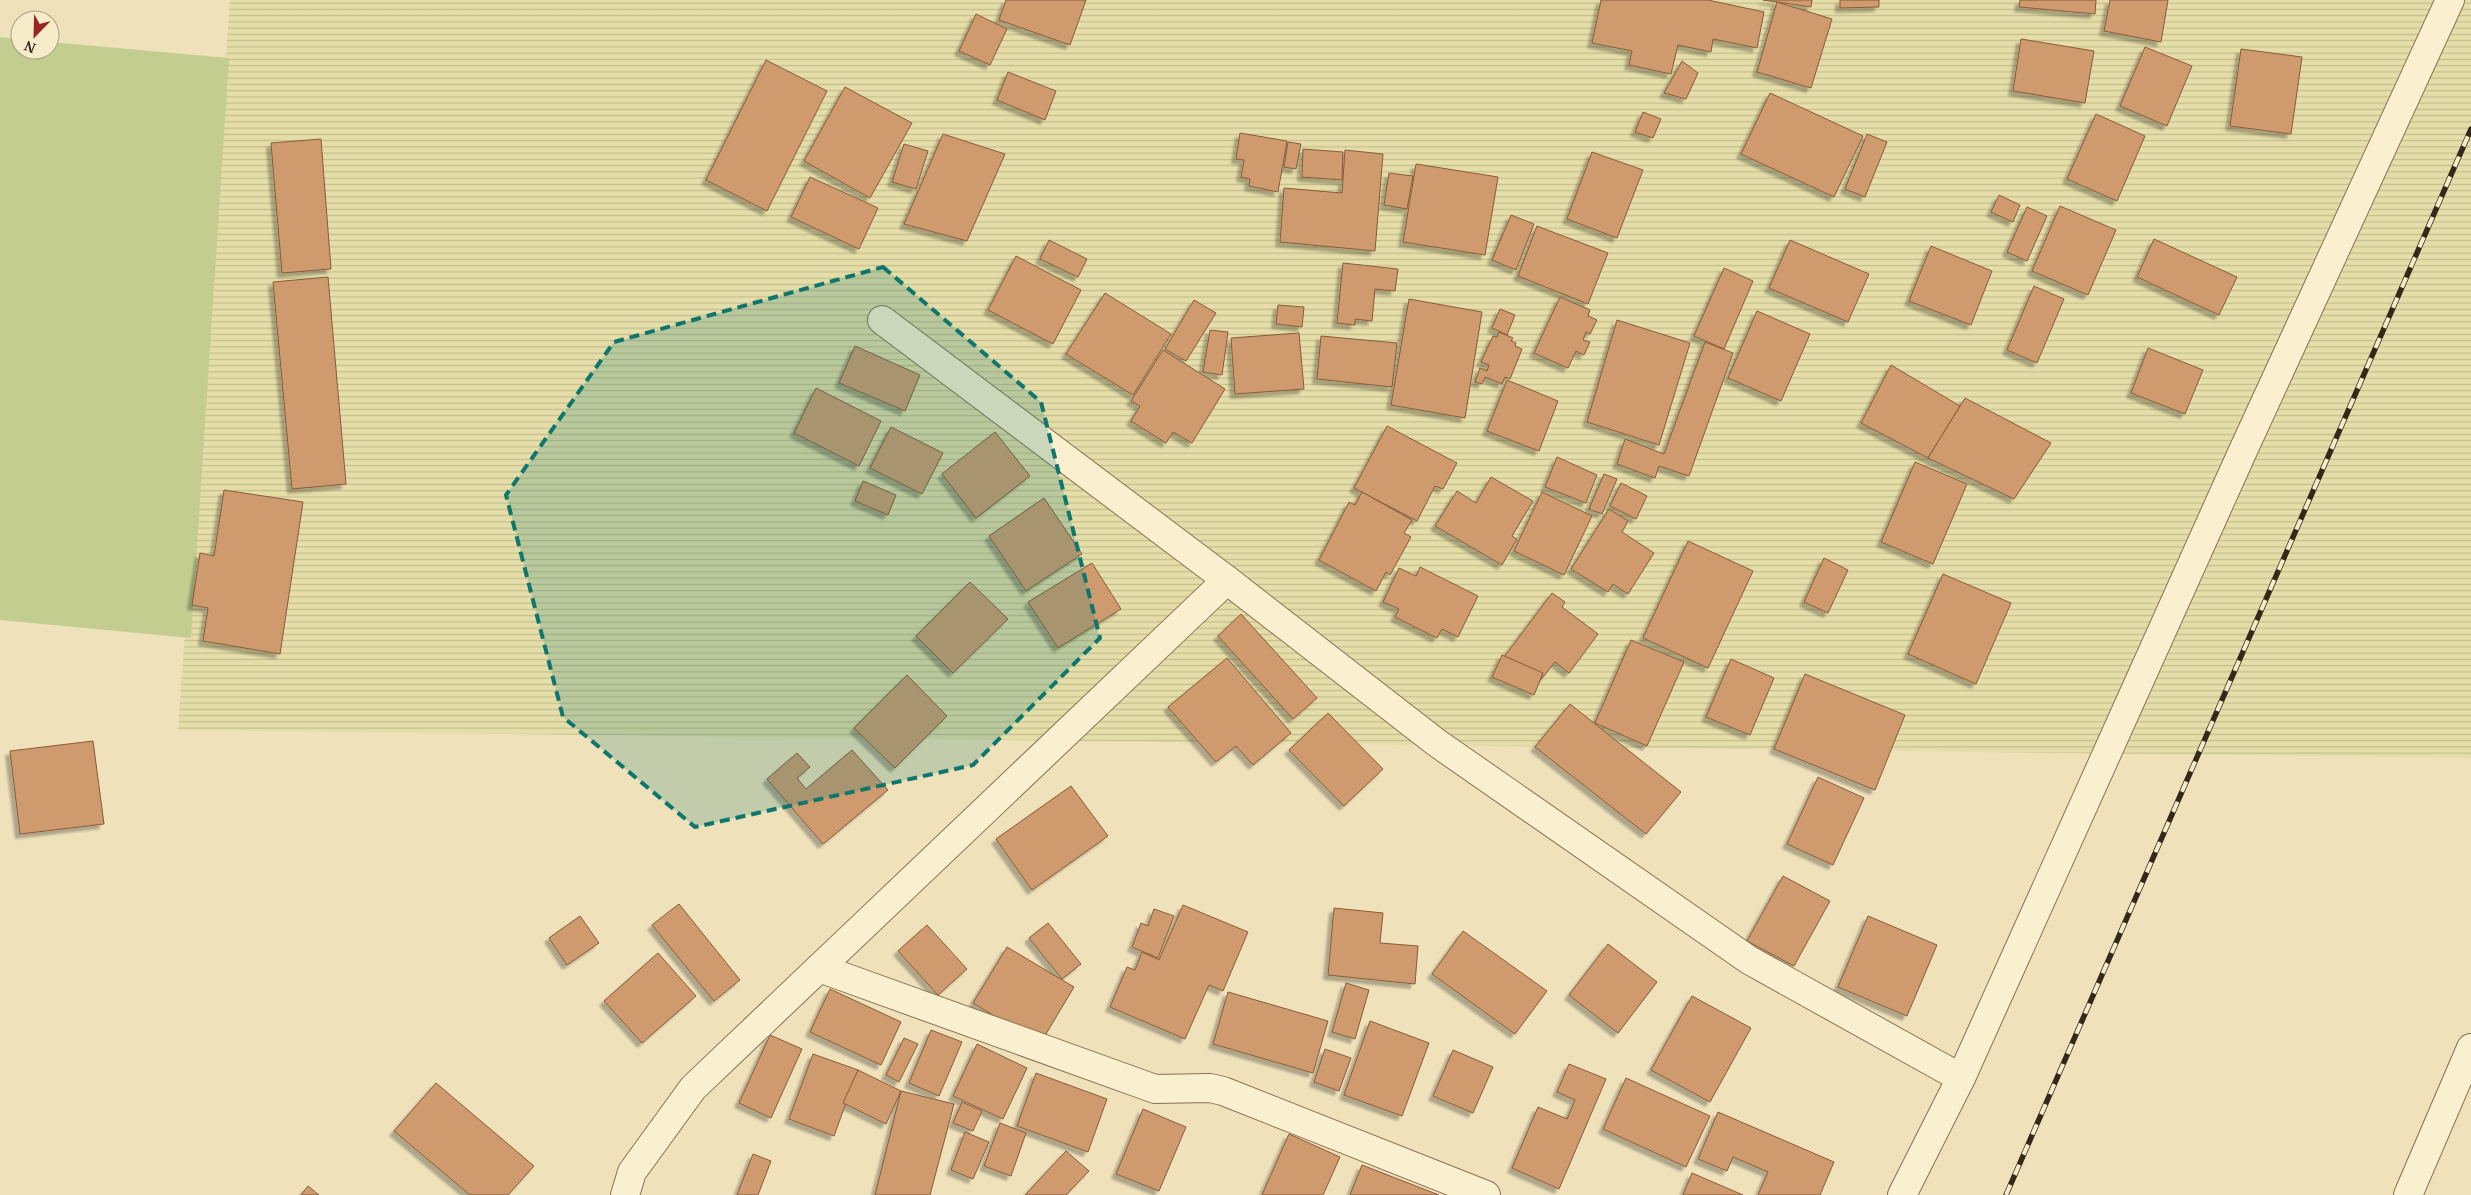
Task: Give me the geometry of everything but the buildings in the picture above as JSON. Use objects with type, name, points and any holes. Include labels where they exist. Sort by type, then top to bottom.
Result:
[{"type":"street","points":[[1902,1195],[1961,1078],[2240,455],[2450,0]]},
{"type":"street","points":[[882,320],[1227,580],[1436,743],[1748,960],[1961,1078]]},
{"type":"street","points":[[625,1195],[632,1172],[693,1088],[1227,580]]},
{"type":"street","points":[[819,968],[1155,1089],[1210,1088],[1223,1091],[1486,1195]]},
{"type":"street","points":[[2408,1195],[2471,1048]]},
{"type":"highlighted area","points":[[883,267],[1041,402],[1100,638],[973,765],[695,827],[563,717],[506,495],[614,342]]},
{"type":"shaded area","points":[[230,0],[2471,0],[2471,758],[178,730]]},
{"type":"green space","points":[[0,37],[10,38],[10,60],[60,60],[60,43],[229,58],[191,638],[0,620]]},
{"type":"railway","points":[[2006,1195],[2471,129]]}]
